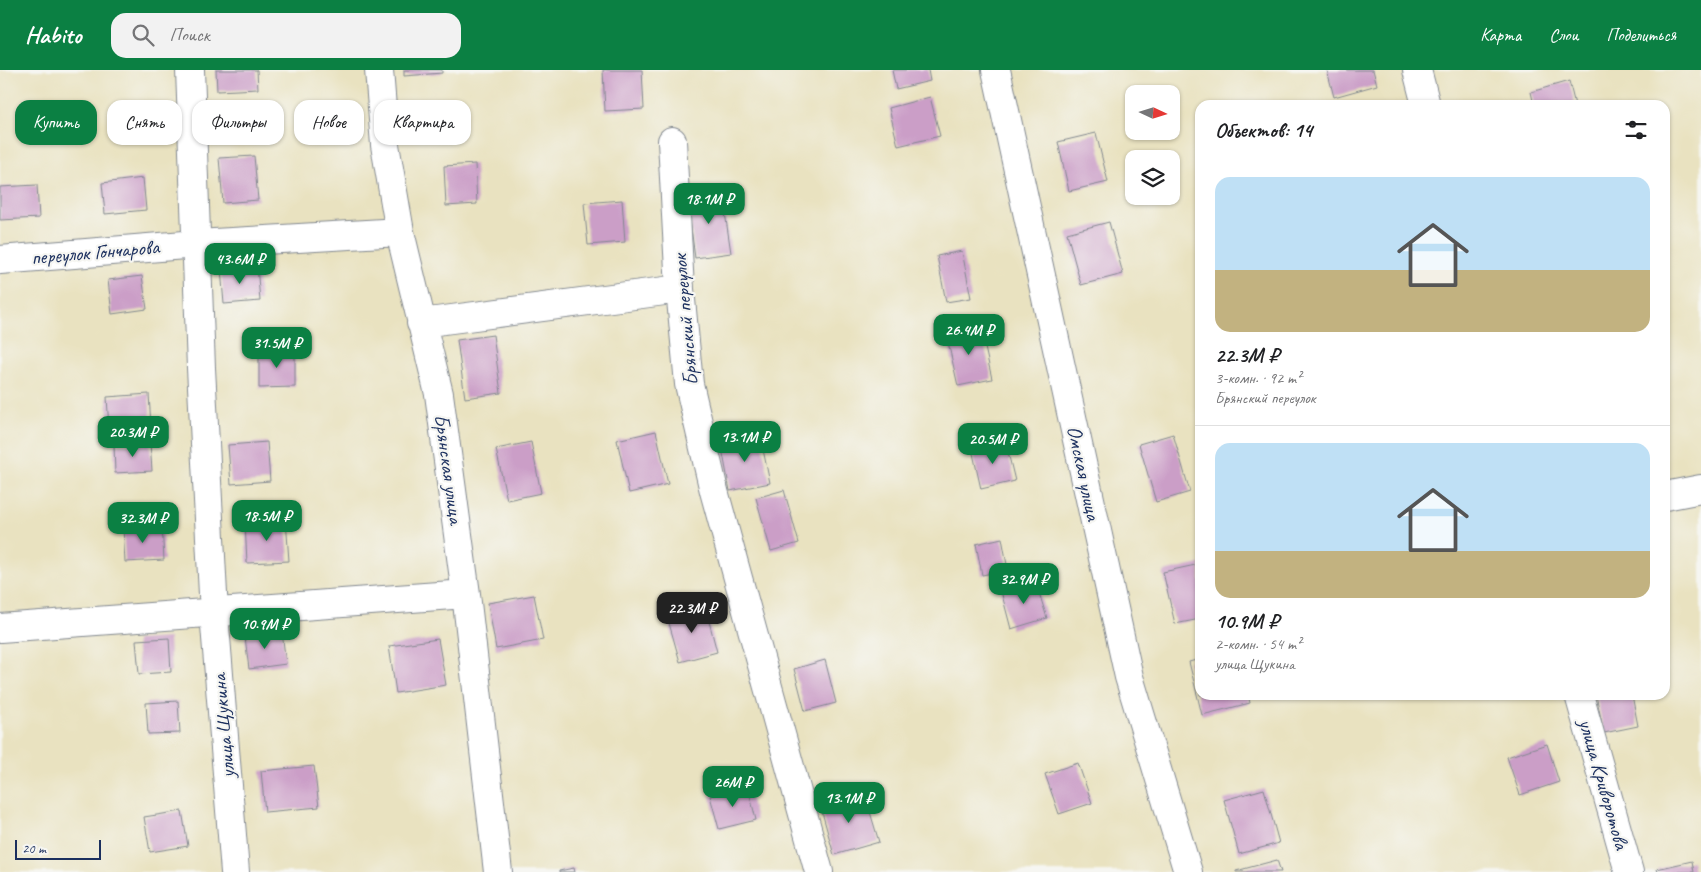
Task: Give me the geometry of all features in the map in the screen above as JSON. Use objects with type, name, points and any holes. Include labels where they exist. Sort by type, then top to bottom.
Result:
[{"type":"street","name":"улица Щукина","points":[[190,70],[201,368],[214,613],[235,872]]},
{"type":"street","name":"Брянская улица","points":[[379,70],[385,145],[400,232],[439,394],[466,594],[498,872]]},
{"type":"street","name":"Омская улица","points":[[996,70],[1129,677],[1188,872]]},
{"type":"street","points":[[1417,70],[1425,100]]},
{"type":"street","name":"Брянский переулок","points":[[672,141],[680,289],[689,384],[714,491],[819,872]]},
{"type":"street","name":"переулок Гончарова","points":[[0,260],[197,244],[400,232]]},
{"type":"street","points":[[421,323],[680,289]]},
{"type":"street","points":[[1670,495],[1701,489]]},
{"type":"street","points":[[0,628],[466,594]]},
{"type":"street","name":"улица Криворотова","points":[[1580,700],[1629,872]]},
{"type":"building","points":[[216,70],[257,70],[258,89],[217,91]]},
{"type":"building","points":[[404,70],[442,70],[442,73],[404,76]]},
{"type":"building","points":[[603,70],[642,70],[644,109],[605,111]]},
{"type":"building","points":[[892,70],[928,70],[930,81],[896,89]]},
{"type":"building","points":[[1327,70],[1373,70],[1377,85],[1334,97]]},
{"type":"building","points":[[1569,81],[1574,100],[1533,100],[1531,92]]},
{"type":"building","points":[[930,97],[940,136],[898,146],[889,108]]},
{"type":"building","points":[[1096,133],[1108,182],[1069,191],[1058,142]]},
{"type":"building","points":[[254,156],[258,200],[223,203],[219,158]]},
{"type":"building","points":[[475,164],[477,204],[446,206],[444,166]]},
{"type":"building","points":[[143,178],[146,210],[105,214],[102,183]]},
{"type":"building","points":[[37,185],[39,218],[0,220],[0,187]]},
{"type":"building","points":[[722,192],[731,253],[695,258],[687,197]]},
{"type":"building","points":[[622,200],[625,242],[588,245],[584,203]]},
{"type":"building","points":[[1109,222],[1123,274],[1081,285],[1067,233]]},
{"type":"building","points":[[962,251],[971,298],[946,302],[937,256]]},
{"type":"building","points":[[257,266],[260,301],[224,304],[221,269]]},
{"type":"building","points":[[142,276],[147,309],[112,314],[108,280]]},
{"type":"building","points":[[980,325],[992,379],[958,386],[946,333]]},
{"type":"building","points":[[493,335],[501,393],[465,398],[457,340]]},
{"type":"building","points":[[259,350],[295,350],[295,387],[259,388]]},
{"type":"building","points":[[149,394],[151,426],[109,429],[107,397]]},
{"type":"building","points":[[656,431],[668,484],[629,493],[617,440]]},
{"type":"building","points":[[1173,434],[1190,492],[1156,502],[1139,444]]},
{"type":"building","points":[[760,435],[770,483],[730,491],[721,443]]},
{"type":"building","points":[[1005,440],[1015,481],[981,489],[972,449]]},
{"type":"building","points":[[150,442],[152,471],[115,473],[114,445]]},
{"type":"building","points":[[267,442],[270,481],[231,484],[228,445]]},
{"type":"building","points":[[531,442],[541,493],[507,500],[496,449]]},
{"type":"building","points":[[784,490],[799,543],[771,551],[756,498]]},
{"type":"building","points":[[286,520],[289,561],[247,563],[245,522]]},
{"type":"building","points":[[162,526],[164,560],[125,562],[123,528]]},
{"type":"building","points":[[1002,538],[1008,570],[982,575],[976,544]]},
{"type":"building","points":[[1195,565],[1195,620],[1175,624],[1163,572]]},
{"type":"building","points":[[1035,580],[1047,618],[1011,629],[1001,591]]},
{"type":"building","points":[[534,595],[543,640],[496,649],[488,603]]},
{"type":"building","points":[[705,606],[717,652],[680,662],[667,616]]},
{"type":"building","points":[[282,632],[286,664],[249,669],[245,637]]},
{"type":"building","points":[[169,638],[171,672],[139,674],[136,640]]},
{"type":"building","points":[[438,639],[446,685],[396,693],[389,646]]},
{"type":"building","points":[[825,660],[836,703],[805,711],[794,669]]},
{"type":"building","points":[[1195,660],[1195,686],[1189,662]]},
{"type":"building","points":[[1198,700],[1249,700],[1250,703],[1202,715]]},
{"type":"building","points":[[1597,700],[1633,700],[1638,726],[1604,733]]},
{"type":"building","points":[[178,701],[180,733],[148,734],[146,703]]},
{"type":"building","points":[[1547,744],[1559,782],[1520,795],[1507,757]]},
{"type":"building","points":[[1078,763],[1092,803],[1059,814],[1045,774]]},
{"type":"building","points":[[314,766],[319,807],[265,812],[261,771]]},
{"type":"building","points":[[748,787],[756,820],[719,829],[710,796]]},
{"type":"building","points":[[1264,789],[1279,843],[1239,854],[1224,800]]},
{"type":"building","points":[[864,792],[879,842],[834,855],[820,805]]},
{"type":"building","points":[[182,811],[188,846],[150,852],[144,817]]},
{"type":"building","points":[[1277,860],[1281,872],[1236,872],[1236,871]]},
{"type":"building","points":[[1692,861],[1694,872],[1658,872],[1657,869]]},
{"type":"building","points":[[574,868],[575,872],[559,872],[559,871]]}]
